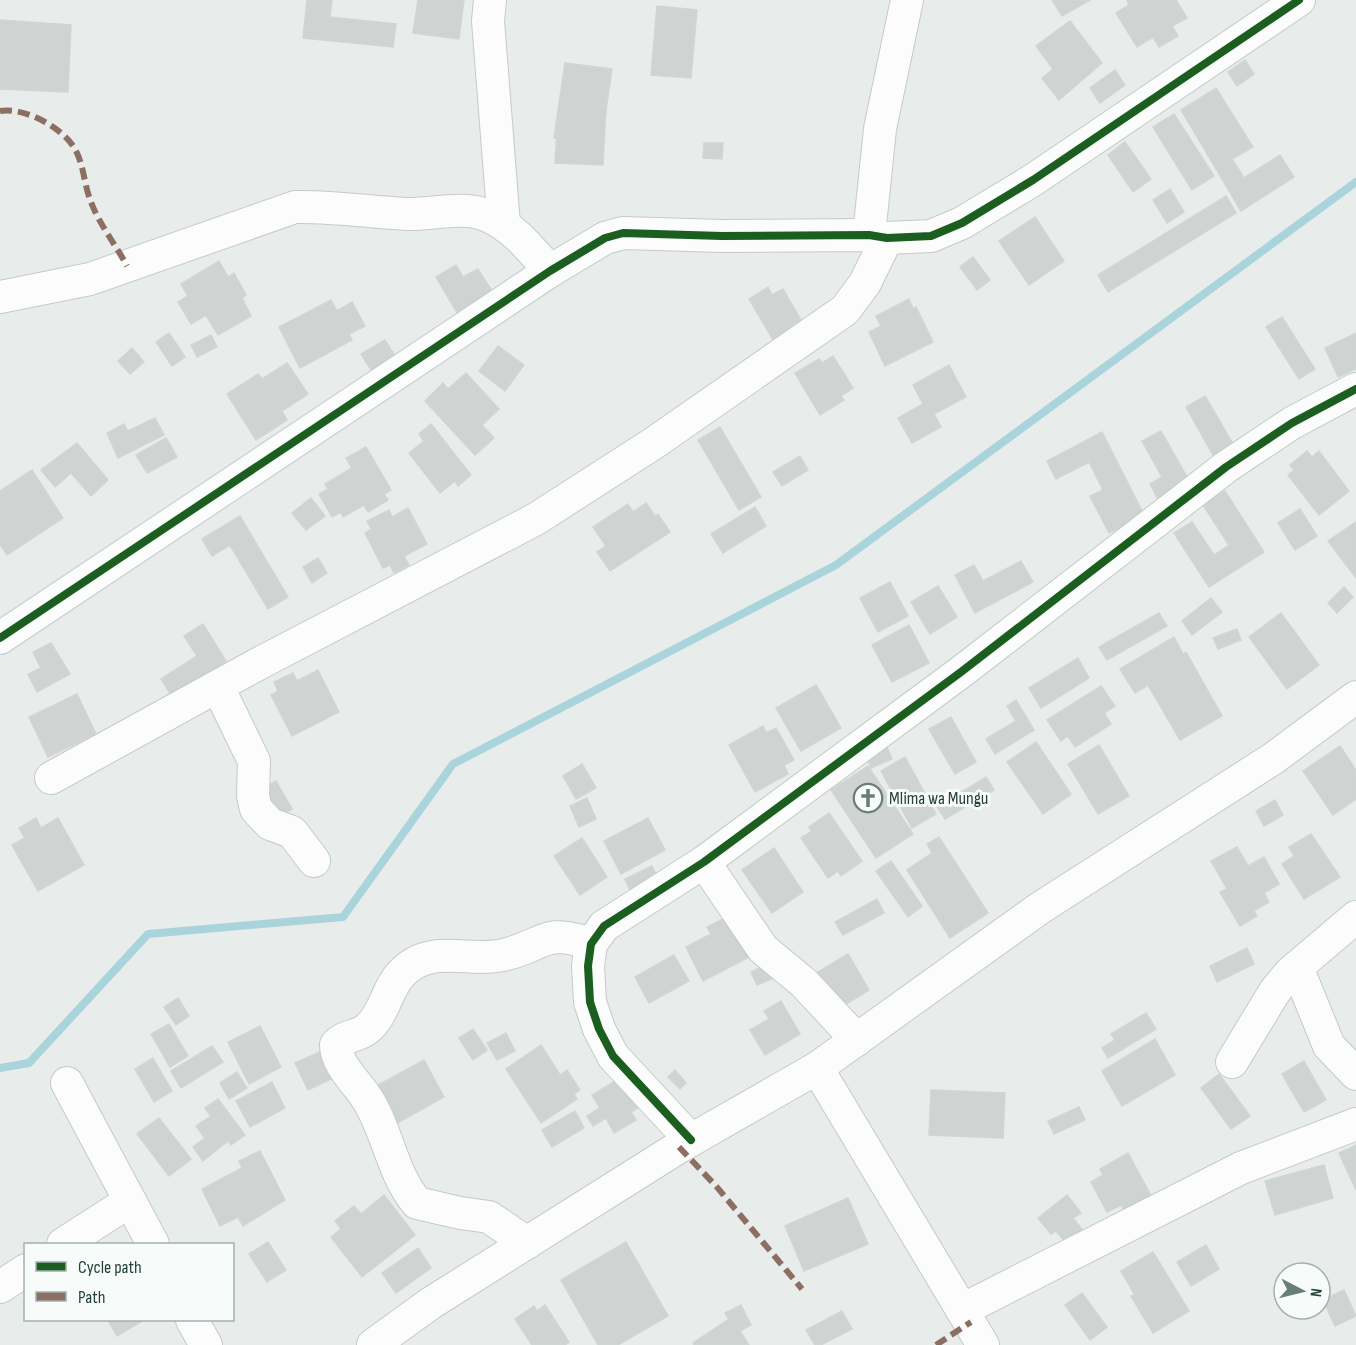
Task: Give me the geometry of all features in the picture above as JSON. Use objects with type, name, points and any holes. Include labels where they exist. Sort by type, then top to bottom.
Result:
[{"type":"street","points":[[490,0],[488,21],[504,225]]},
{"type":"street","points":[[51,778],[536,519],[654,443],[845,310],[866,283],[878,237],[880,129],[907,0]]},
{"type":"street","points":[[0,638],[550,271],[605,238],[629,232],[722,236],[931,236],[962,223],[1033,180],[1299,0]]},
{"type":"street","points":[[0,297],[90,279],[295,207],[329,206],[406,214],[470,212],[487,215],[504,225],[550,271]]},
{"type":"street","points":[[691,1140],[613,1056],[598,1029],[590,1002],[588,966],[591,944],[604,926],[704,862],[961,672],[1226,467],[1292,423],[1356,389]]},
{"type":"street","points":[[218,687],[254,761],[253,796],[256,809],[270,824],[292,832],[314,861]]},
{"type":"street","points":[[373,1345],[430,1303],[691,1140],[817,1068],[1040,908],[1352,710]]},
{"type":"street","points":[[704,862],[763,950],[804,983],[857,1040]]},
{"type":"street","points":[[1232,1062],[1275,991],[1297,967],[1356,917]]},
{"type":"street","points":[[527,1243],[489,1217],[459,1214],[417,1203],[395,1166],[377,1116],[350,1075],[336,1045],[341,1039],[368,1029],[402,973],[423,960],[445,955],[504,955],[550,937],[563,936],[591,944]]},
{"type":"street","points":[[1297,967],[1329,1046],[1356,1074]]},
{"type":"street","points":[[817,1068],[983,1345]]},
{"type":"street","points":[[67,1083],[152,1243]]},
{"type":"street","points":[[962,1310],[1241,1168],[1356,1124]]},
{"type":"street","points":[[66,1243],[130,1201]]},
{"type":"street","points":[[0,1287],[24,1271]]},
{"type":"street","points":[[193,1321],[206,1345]]},
{"type":"building","points":[[307,0],[332,0],[330,17],[396,24],[393,47],[303,38]]},
{"type":"building","points":[[418,0],[464,0],[459,39],[413,33]]},
{"type":"building","points":[[1052,0],[1090,0],[1062,16]]},
{"type":"building","points":[[1127,0],[1176,0],[1187,18],[1172,26],[1178,36],[1159,47],[1153,37],[1137,47],[1116,13],[1129,5]]},
{"type":"building","points":[[657,6],[697,10],[691,78],[651,75]]},
{"type":"building","points":[[0,20],[71,25],[68,92],[0,89]]},
{"type":"building","points":[[1070,21],[1102,63],[1059,100],[1042,78],[1053,69],[1036,46]]},
{"type":"building","points":[[1245,60],[1254,74],[1237,86],[1228,72]]},
{"type":"building","points":[[565,63],[612,69],[601,145],[554,138]]},
{"type":"building","points":[[1115,70],[1125,85],[1100,103],[1090,88]]},
{"type":"building","points":[[1216,88],[1253,147],[1232,159],[1244,178],[1280,155],[1294,177],[1241,211],[1181,110]]},
{"type":"building","points":[[559,102],[606,105],[603,165],[555,163]]},
{"type":"building","points":[[1174,114],[1214,176],[1192,190],[1153,127]]},
{"type":"building","points":[[1125,142],[1151,179],[1133,192],[1108,155]]},
{"type":"building","points":[[704,143],[723,143],[722,159],[703,158]]},
{"type":"building","points":[[1170,189],[1184,212],[1167,223],[1153,200]]},
{"type":"building","points":[[1226,196],[1236,213],[1108,292],[1098,275]]},
{"type":"building","points":[[1035,217],[1064,261],[1029,285],[999,241]]},
{"type":"building","points":[[973,257],[990,280],[977,290],[960,267]]},
{"type":"building","points":[[219,261],[228,277],[234,273],[246,295],[242,298],[251,316],[218,335],[206,315],[191,324],[178,302],[188,296],[181,284]]},
{"type":"building","points":[[456,265],[463,277],[478,269],[497,299],[462,321],[436,277]]},
{"type":"building","points":[[768,287],[772,295],[783,289],[801,320],[790,326],[794,334],[776,345],[749,299]]},
{"type":"building","points":[[909,299],[913,309],[916,307],[933,342],[885,366],[869,332],[881,326],[876,316]]},
{"type":"building","points":[[331,300],[337,311],[352,302],[365,326],[349,334],[352,340],[300,368],[279,327]]},
{"type":"building","points":[[1282,317],[1315,369],[1299,379],[1266,327]]},
{"type":"building","points":[[169,333],[185,357],[172,366],[156,342]]},
{"type":"building","points":[[1356,333],[1356,369],[1338,377],[1325,348]]},
{"type":"building","points":[[211,335],[217,347],[197,357],[191,345]]},
{"type":"building","points":[[385,340],[395,356],[371,370],[361,354]]},
{"type":"building","points":[[498,346],[524,365],[505,391],[479,371]]},
{"type":"building","points":[[132,348],[144,362],[130,374],[118,361]]},
{"type":"building","points":[[833,356],[853,388],[841,396],[844,400],[820,415],[795,373],[819,359],[822,363]]},
{"type":"building","points":[[287,363],[308,394],[282,411],[287,420],[256,440],[227,394],[258,374],[262,379]]},
{"type":"building","points":[[949,365],[966,397],[934,414],[941,427],[912,443],[898,418],[923,404],[913,385]]},
{"type":"building","points":[[466,373],[499,409],[482,425],[494,438],[475,455],[425,401],[443,383],[448,389]]},
{"type":"building","points":[[1205,396],[1233,444],[1213,455],[1186,407]]},
{"type":"building","points":[[155,418],[164,435],[118,458],[107,433],[124,424],[128,431]]},
{"type":"building","points":[[431,424],[471,475],[458,486],[455,481],[440,493],[409,453],[424,441],[419,434]]},
{"type":"building","points":[[720,427],[761,497],[739,510],[698,440]]},
{"type":"building","points":[[1161,431],[1191,484],[1159,501],[1150,484],[1162,477],[1142,441]]},
{"type":"building","points":[[1102,432],[1144,515],[1109,533],[1090,496],[1103,490],[1089,462],[1056,479],[1047,461]]},
{"type":"building","points":[[166,438],[177,457],[147,473],[136,455]]},
{"type":"building","points":[[77,443],[108,480],[91,496],[71,473],[55,487],[41,470]]},
{"type":"building","points":[[366,447],[391,490],[384,494],[388,500],[368,512],[364,505],[343,517],[341,512],[332,517],[319,494],[328,489],[325,484],[352,468],[346,458]]},
{"type":"building","points":[[1307,451],[1312,457],[1319,451],[1349,491],[1319,515],[1288,475],[1294,470],[1290,465]]},
{"type":"building","points":[[800,456],[808,470],[782,486],[773,472]]},
{"type":"building","points":[[32,470],[63,518],[7,555],[0,544],[0,491]]},
{"type":"building","points":[[1225,491],[1264,552],[1209,587],[1174,533],[1192,522],[1214,555],[1229,545],[1203,505]]},
{"type":"building","points":[[311,498],[325,516],[306,530],[292,513]]},
{"type":"building","points":[[646,503],[655,516],[658,514],[670,532],[610,571],[597,552],[606,546],[593,527],[628,504],[633,512]]},
{"type":"building","points":[[755,507],[766,526],[723,553],[711,534]]},
{"type":"building","points":[[408,508],[427,544],[404,556],[409,565],[394,573],[390,565],[383,568],[365,533],[371,529],[367,521],[389,510],[392,517]]},
{"type":"building","points":[[1300,509],[1317,536],[1295,550],[1278,523]]},
{"type":"building","points":[[240,516],[288,597],[268,609],[230,545],[212,556],[202,539]]},
{"type":"building","points":[[1356,522],[1356,578],[1328,541]]},
{"type":"building","points":[[318,558],[327,573],[312,583],[303,567]]},
{"type":"building","points":[[1021,561],[1033,582],[975,613],[955,575],[974,565],[983,581]]},
{"type":"building","points":[[890,582],[908,616],[878,632],[860,598]]},
{"type":"building","points":[[938,586],[957,617],[930,634],[911,602]]},
{"type":"building","points":[[1344,587],[1353,597],[1337,613],[1328,603]]},
{"type":"building","points":[[1211,598],[1222,612],[1192,635],[1182,621]]},
{"type":"building","points":[[1159,613],[1167,626],[1107,660],[1099,647]]},
{"type":"building","points":[[1281,613],[1319,665],[1287,689],[1249,637]]},
{"type":"building","points":[[203,624],[226,661],[215,668],[218,673],[175,701],[161,679],[197,656],[184,636]]},
{"type":"building","points":[[909,625],[929,663],[892,682],[872,645]]},
{"type":"building","points":[[1237,629],[1241,640],[1218,649],[1213,638]]},
{"type":"building","points":[[1174,637],[1183,654],[1186,652],[1222,716],[1180,740],[1148,685],[1135,693],[1120,669]]},
{"type":"building","points":[[51,643],[70,674],[37,692],[28,674],[41,668],[33,652]]},
{"type":"building","points":[[1078,658],[1089,678],[1041,708],[1029,688]]},
{"type":"building","points":[[318,670],[339,712],[292,736],[271,695],[278,691],[274,682],[293,673],[297,681]]},
{"type":"building","points":[[816,685],[841,728],[801,751],[776,708]]},
{"type":"building","points":[[1101,686],[1115,706],[1104,713],[1111,724],[1075,747],[1068,736],[1061,741],[1047,720]]},
{"type":"building","points":[[77,694],[96,734],[48,757],[29,717]]},
{"type":"building","points":[[1016,700],[1034,730],[995,754],[986,739],[1016,721],[1007,706]]},
{"type":"building","points":[[951,717],[976,762],[955,774],[929,729]]},
{"type":"building","points":[[763,726],[766,733],[776,728],[794,760],[784,765],[788,774],[755,792],[729,745]]},
{"type":"building","points":[[1036,742],[1071,794],[1043,814],[1007,762]]},
{"type":"building","points":[[886,745],[892,759],[871,768],[865,753]]},
{"type":"building","points":[[1099,745],[1129,796],[1098,814],[1068,764]]},
{"type":"building","points":[[1340,746],[1356,770],[1356,799],[1333,815],[1303,771]]},
{"type":"building","points":[[905,757],[936,814],[912,828],[881,771]]},
{"type":"building","points":[[582,764],[596,788],[576,799],[563,776]]},
{"type":"building","points":[[868,766],[913,834],[876,858],[831,790]]},
{"type":"building","points":[[986,777],[994,790],[945,819],[937,807]]},
{"type":"building","points":[[276,781],[292,809],[270,821],[254,793]]},
{"type":"building","points":[[587,798],[596,819],[579,827],[570,806]]},
{"type":"building","points":[[1275,800],[1283,815],[1264,826],[1256,811]]},
{"type":"building","points":[[829,813],[862,861],[841,876],[838,871],[828,878],[801,838],[812,831],[809,827]]},
{"type":"building","points":[[36,818],[41,828],[58,818],[84,865],[38,891],[12,845],[25,838],[19,828]]},
{"type":"building","points":[[648,818],[665,850],[621,874],[604,841]]},
{"type":"building","points":[[1311,834],[1340,877],[1304,899],[1282,864],[1294,856],[1289,847]]},
{"type":"building","points":[[939,837],[988,913],[950,938],[907,870],[932,853],[927,844]]},
{"type":"building","points":[[582,838],[607,877],[580,895],[554,856]]},
{"type":"building","points":[[1237,847],[1248,866],[1264,857],[1279,884],[1264,893],[1269,902],[1254,911],[1257,916],[1240,926],[1220,892],[1227,889],[1211,861]]},
{"type":"building","points":[[774,848],[803,892],[772,913],[742,870]]},
{"type":"building","points":[[891,861],[922,906],[908,917],[876,871]]},
{"type":"building","points":[[652,866],[659,881],[632,894],[625,879]]},
{"type":"building","points":[[877,899],[884,913],[843,935],[835,922]]},
{"type":"building","points":[[733,914],[757,953],[703,981],[686,947],[711,934],[707,927]]},
{"type":"building","points":[[1247,948],[1254,964],[1217,982],[1210,966]]},
{"type":"building","points":[[848,954],[869,990],[835,1011],[813,975]]},
{"type":"building","points":[[674,955],[689,981],[649,1003],[635,977]]},
{"type":"building","points":[[772,962],[778,976],[757,985],[751,972]]},
{"type":"building","points":[[178,998],[189,1016],[176,1025],[164,1007]]},
{"type":"building","points":[[781,1001],[800,1034],[765,1055],[750,1030],[769,1019],[764,1011]]},
{"type":"building","points":[[1146,1013],[1156,1029],[1108,1058],[1102,1048],[1115,1040],[1111,1034]]},
{"type":"building","points":[[169,1024],[188,1056],[170,1067],[151,1034]]},
{"type":"building","points":[[260,1026],[281,1067],[249,1084],[228,1042]]},
{"type":"building","points":[[473,1029],[487,1050],[473,1060],[459,1038]]},
{"type":"building","points":[[506,1033],[515,1051],[497,1060],[487,1043]]},
{"type":"building","points":[[1155,1039],[1175,1075],[1122,1106],[1102,1071]]},
{"type":"building","points":[[541,1045],[560,1075],[567,1070],[580,1090],[574,1094],[577,1099],[541,1123],[506,1069]]},
{"type":"building","points":[[212,1046],[223,1062],[181,1088],[171,1071]]},
{"type":"building","points":[[327,1049],[340,1075],[308,1090],[295,1063]]},
{"type":"building","points":[[153,1058],[172,1091],[154,1102],[135,1069]]},
{"type":"building","points":[[424,1060],[444,1097],[392,1126],[371,1089]]},
{"type":"building","points":[[1304,1061],[1326,1100],[1304,1112],[1282,1074]]},
{"type":"building","points":[[675,1070],[686,1083],[680,1089],[668,1077]]},
{"type":"building","points":[[237,1072],[247,1088],[229,1099],[220,1083]]},
{"type":"building","points":[[630,1072],[649,1101],[631,1112],[636,1120],[614,1133],[606,1118],[593,1126],[587,1116],[600,1108],[592,1095]]},
{"type":"building","points":[[1219,1074],[1250,1116],[1231,1129],[1201,1088]]},
{"type":"building","points":[[272,1082],[285,1108],[250,1127],[236,1101]]},
{"type":"building","points":[[931,1090],[1005,1093],[1003,1138],[929,1135]]},
{"type":"building","points":[[218,1099],[245,1135],[231,1145],[228,1141],[203,1161],[193,1147],[205,1138],[196,1126],[211,1116],[205,1108]]},
{"type":"building","points":[[1079,1107],[1085,1120],[1054,1134],[1048,1121]]},
{"type":"building","points":[[575,1111],[584,1128],[552,1147],[542,1130]]},
{"type":"building","points":[[159,1118],[191,1159],[169,1176],[137,1134]]},
{"type":"building","points":[[1356,1145],[1356,1190],[1339,1153]]},
{"type":"building","points":[[260,1151],[285,1200],[243,1226],[238,1217],[220,1226],[202,1189],[242,1168],[239,1161]]},
{"type":"building","points":[[1128,1153],[1154,1201],[1126,1215],[1121,1205],[1107,1212],[1091,1182],[1103,1175],[1100,1169]]},
{"type":"building","points":[[1324,1165],[1333,1198],[1275,1215],[1265,1181]]},
{"type":"building","points":[[384,1195],[415,1235],[362,1277],[331,1237],[341,1229],[335,1221],[354,1206],[361,1214]]},
{"type":"building","points":[[1067,1195],[1081,1213],[1073,1218],[1087,1236],[1071,1249],[1056,1231],[1051,1234],[1038,1218]]},
{"type":"building","points":[[848,1198],[868,1244],[804,1271],[785,1226]]},
{"type":"building","points":[[268,1242],[286,1270],[267,1282],[249,1254]]},
{"type":"building","points":[[626,1242],[668,1316],[618,1345],[598,1345],[561,1280]]},
{"type":"building","points":[[1206,1245],[1219,1269],[1191,1286],[1177,1262]]},
{"type":"building","points":[[418,1248],[431,1268],[396,1293],[382,1273]]},
{"type":"building","points":[[1153,1252],[1189,1311],[1153,1333],[1131,1296],[1135,1295],[1121,1271]]},
{"type":"building","points":[[1344,1290],[1356,1316],[1335,1326],[1332,1320],[1332,1296]]},
{"type":"building","points":[[1082,1293],[1107,1327],[1090,1340],[1065,1305]]},
{"type":"building","points":[[545,1305],[569,1342],[565,1345],[532,1345],[515,1319],[534,1306],[537,1311]]},
{"type":"building","points":[[741,1305],[751,1325],[740,1331],[749,1345],[694,1345],[693,1343],[729,1319],[725,1313]]},
{"type":"building","points":[[842,1311],[852,1329],[821,1345],[815,1345],[806,1330]]},
{"type":"building","points":[[109,1321],[142,1321],[117,1336]]},
{"type":"waterway","points":[[0,1068],[29,1063],[148,934],[343,917],[453,764],[836,565],[1356,182]]},
{"type":"marked path","points":[[0,111],[31,115],[52,126],[69,141],[78,155],[94,210],[127,266]]},
{"type":"marked path","points":[[679,1147],[716,1186],[802,1289]]},
{"type":"marked path","points":[[936,1345],[971,1322]]},
{"type":"cycle path","points":[[0,638],[550,271],[605,238],[623,233],[722,236],[869,235],[887,238],[931,236],[962,223],[1033,180],[1299,0]]},
{"type":"cycle path","points":[[691,1140],[613,1056],[599,1029],[590,1002],[588,966],[591,944],[604,926],[704,862],[961,672],[1226,467],[1292,423],[1356,389]]},
{"type":"place","name":"Mlima wa Mungu","points":[[868,798]]}]
